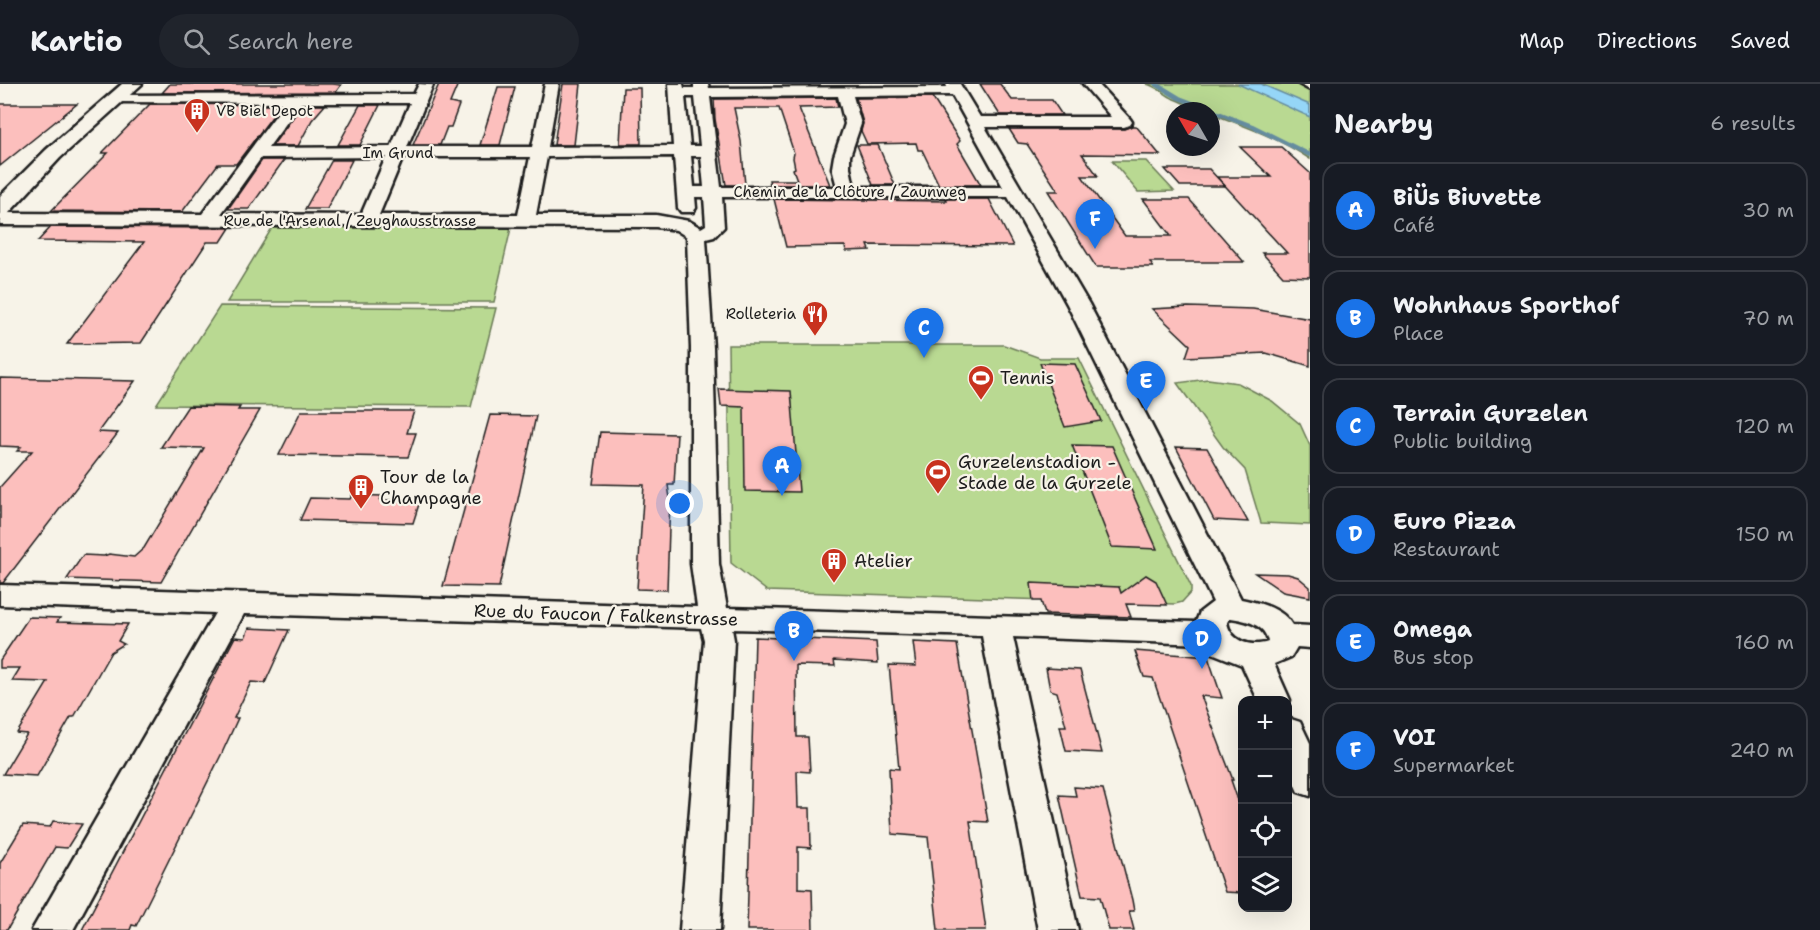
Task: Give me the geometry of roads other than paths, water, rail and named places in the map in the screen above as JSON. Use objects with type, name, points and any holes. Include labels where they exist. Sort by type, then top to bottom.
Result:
[{"type":"main road","points":[[0,209],[53,154],[133,84]]},
{"type":"street","points":[[249,98],[261,84]]},
{"type":"street","points":[[526,221],[552,84]]},
{"type":"street","points":[[975,122],[1124,122],[1090,84]]},
{"type":"street","points":[[700,930],[719,640],[705,564],[702,360],[677,89],[844,91],[955,87],[1084,314],[1231,608]]},
{"type":"street","points":[[689,230],[707,232],[714,227],[713,192],[701,88]]},
{"type":"street","points":[[844,91],[853,117],[841,168],[847,192]]},
{"type":"street","points":[[117,98],[296,99],[424,92],[367,221]]},
{"type":"street","points":[[207,220],[296,99]]},
{"type":"street","name":"Im Grund","points":[[256,153],[707,151]]},
{"type":"street","name":"Chemin de la Clôture / Zaunweg","points":[[685,192],[1015,192]]},
{"type":"street","name":"Rue de l'Arsenal / Zeughausstrasse","points":[[0,219],[656,221],[689,230]]},
{"type":"street","name":"Rue du Faucon / Falkenstrasse","points":[[0,595],[1212,633]]},
{"type":"street","points":[[52,930],[236,603]]},
{"type":"street","points":[[1231,608],[1256,613],[1296,636],[1284,643],[1282,650],[1265,657],[1254,656],[1224,645],[1212,633],[1210,626],[1215,613],[1231,608]]},
{"type":"street","points":[[995,625],[1058,930]]},
{"type":"street","points":[[1254,656],[1272,696]]},
{"type":"street","points":[[1292,743],[1310,782]]},
{"type":"water","points":[[1238,84],[1261,84],[1310,105],[1310,117]]},
{"type":"waterway","points":[[1156,84],[1179,98],[1252,126],[1310,155]]},
{"type":"place","name":"VB Biel Depot","points":[[197,134]]},
{"type":"place","name":"VOI","points":[[1095,249]]},
{"type":"place","name":"Rolleteria","points":[[815,337]]},
{"type":"place","name":"Terrain Gurzelen","points":[[924,358]]},
{"type":"place","name":"Tennis","points":[[981,401]]},
{"type":"place","name":"Omega","points":[[1146,411]]},
{"type":"place","name":"Gurzelenstadion - Stade de la Gurzele","points":[[938,495]]},
{"type":"place","name":"BiÜs Biuvette","points":[[782,496]]},
{"type":"place","name":"Tour de la Champagne","points":[[361,510]]},
{"type":"place","name":"Atelier","points":[[834,584]]},
{"type":"place","name":"Wohnhaus Sporthof","points":[[794,661]]},
{"type":"place","name":"Euro Pizza","points":[[1202,669]]}]
